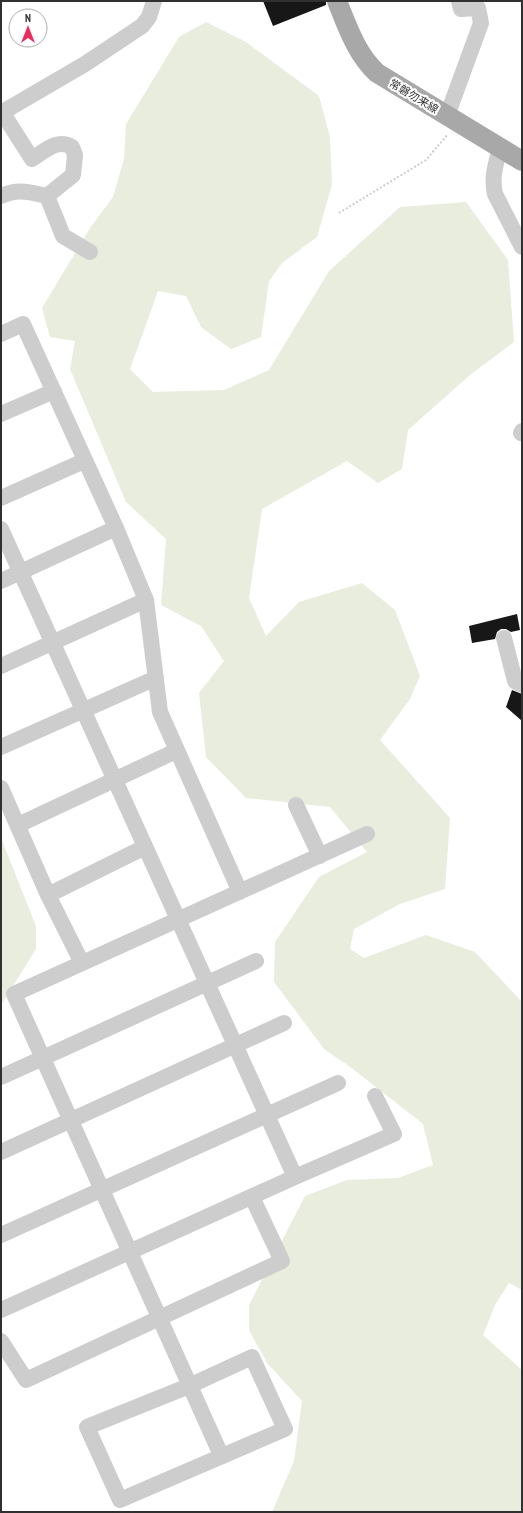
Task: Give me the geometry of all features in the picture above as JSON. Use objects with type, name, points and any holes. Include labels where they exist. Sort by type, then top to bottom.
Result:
[{"type":"main road","name":"常磐勿来線","points":[[337,1],[346,25],[368,66],[377,73],[522,161]]},
{"type":"street","points":[[47,196],[73,175],[75,155],[72,147],[66,144],[56,144],[32,159],[2,113],[85,64],[142,26],[149,17],[154,1]]},
{"type":"street","points":[[452,119],[481,23],[478,8],[461,9],[459,1]]},
{"type":"street","points":[[500,148],[493,176],[493,185],[495,194],[522,247]]},
{"type":"street","points":[[1,196],[18,190],[47,196]]},
{"type":"street","points":[[47,196],[63,236],[90,252]]},
{"type":"street","points":[[1,334],[23,324],[54,390],[84,461],[116,528],[146,600],[160,712],[176,751],[240,892]]},
{"type":"street","points":[[1,414],[54,390]]},
{"type":"street","points":[[1,498],[84,461]]},
{"type":"street","points":[[1,580],[116,528]]},
{"type":"street","points":[[1,529],[295,1177]]},
{"type":"street","points":[[1,666],[146,600]]},
{"type":"street","points":[[504,638],[515,681],[522,685]]},
{"type":"street","points":[[1,747],[156,678]]},
{"type":"street","points":[[18,825],[176,751]]},
{"type":"street","points":[[1,788],[48,895],[82,963]]},
{"type":"street","points":[[296,805],[320,856]]},
{"type":"street","points":[[221,1455],[14,994],[179,921],[367,834]]},
{"type":"street","points":[[48,895],[146,847]]},
{"type":"street","points":[[1,1077],[256,961]]},
{"type":"street","points":[[1,1152],[284,1023]]},
{"type":"street","points":[[1,1235],[338,1083]]},
{"type":"street","points":[[1,1310],[295,1177],[394,1134],[375,1096]]},
{"type":"street","points":[[1,1341],[26,1380],[282,1261],[252,1197]]},
{"type":"street","points":[[252,1357],[285,1429],[221,1455],[120,1500],[87,1427],[189,1386],[252,1357]]},
{"type":"path","points":[[339,213],[426,160],[444,141],[452,119]]},
{"type":"green space","points":[[206,22],[246,42],[319,96],[330,137],[332,185],[317,237],[282,263],[269,281],[261,337],[231,349],[201,327],[186,296],[158,291],[130,369],[153,392],[224,390],[269,370],[329,271],[400,207],[466,202],[508,260],[514,342],[470,375],[408,430],[402,469],[378,483],[347,461],[262,509],[249,598],[266,636],[299,602],[362,583],[395,610],[420,676],[410,699],[380,740],[450,818],[445,889],[400,904],[354,929],[350,949],[364,958],[426,935],[475,952],[522,1002],[522,1290],[509,1283],[495,1305],[483,1335],[522,1370],[522,1512],[272,1512],[294,1461],[302,1401],[267,1363],[249,1330],[249,1305],[305,1196],[347,1180],[398,1178],[433,1165],[423,1124],[349,1066],[324,1049],[274,982],[275,942],[319,877],[367,852],[330,807],[246,798],[206,757],[199,693],[224,661],[201,626],[161,605],[166,539],[126,502],[70,369],[75,341],[50,337],[42,308],[90,228],[113,197],[124,159],[126,124],[179,37]]},
{"type":"green space","points":[[1,838],[36,926],[36,949],[1,1005]]},
{"type":"building","points":[[263,1],[326,1],[326,5],[273,26]]},
{"type":"building","points":[[517,614],[520,630],[511,632],[506,629],[501,629],[497,632],[495,639],[472,643],[469,626]]},
{"type":"building","points":[[512,690],[522,694],[522,721],[506,707]]}]
